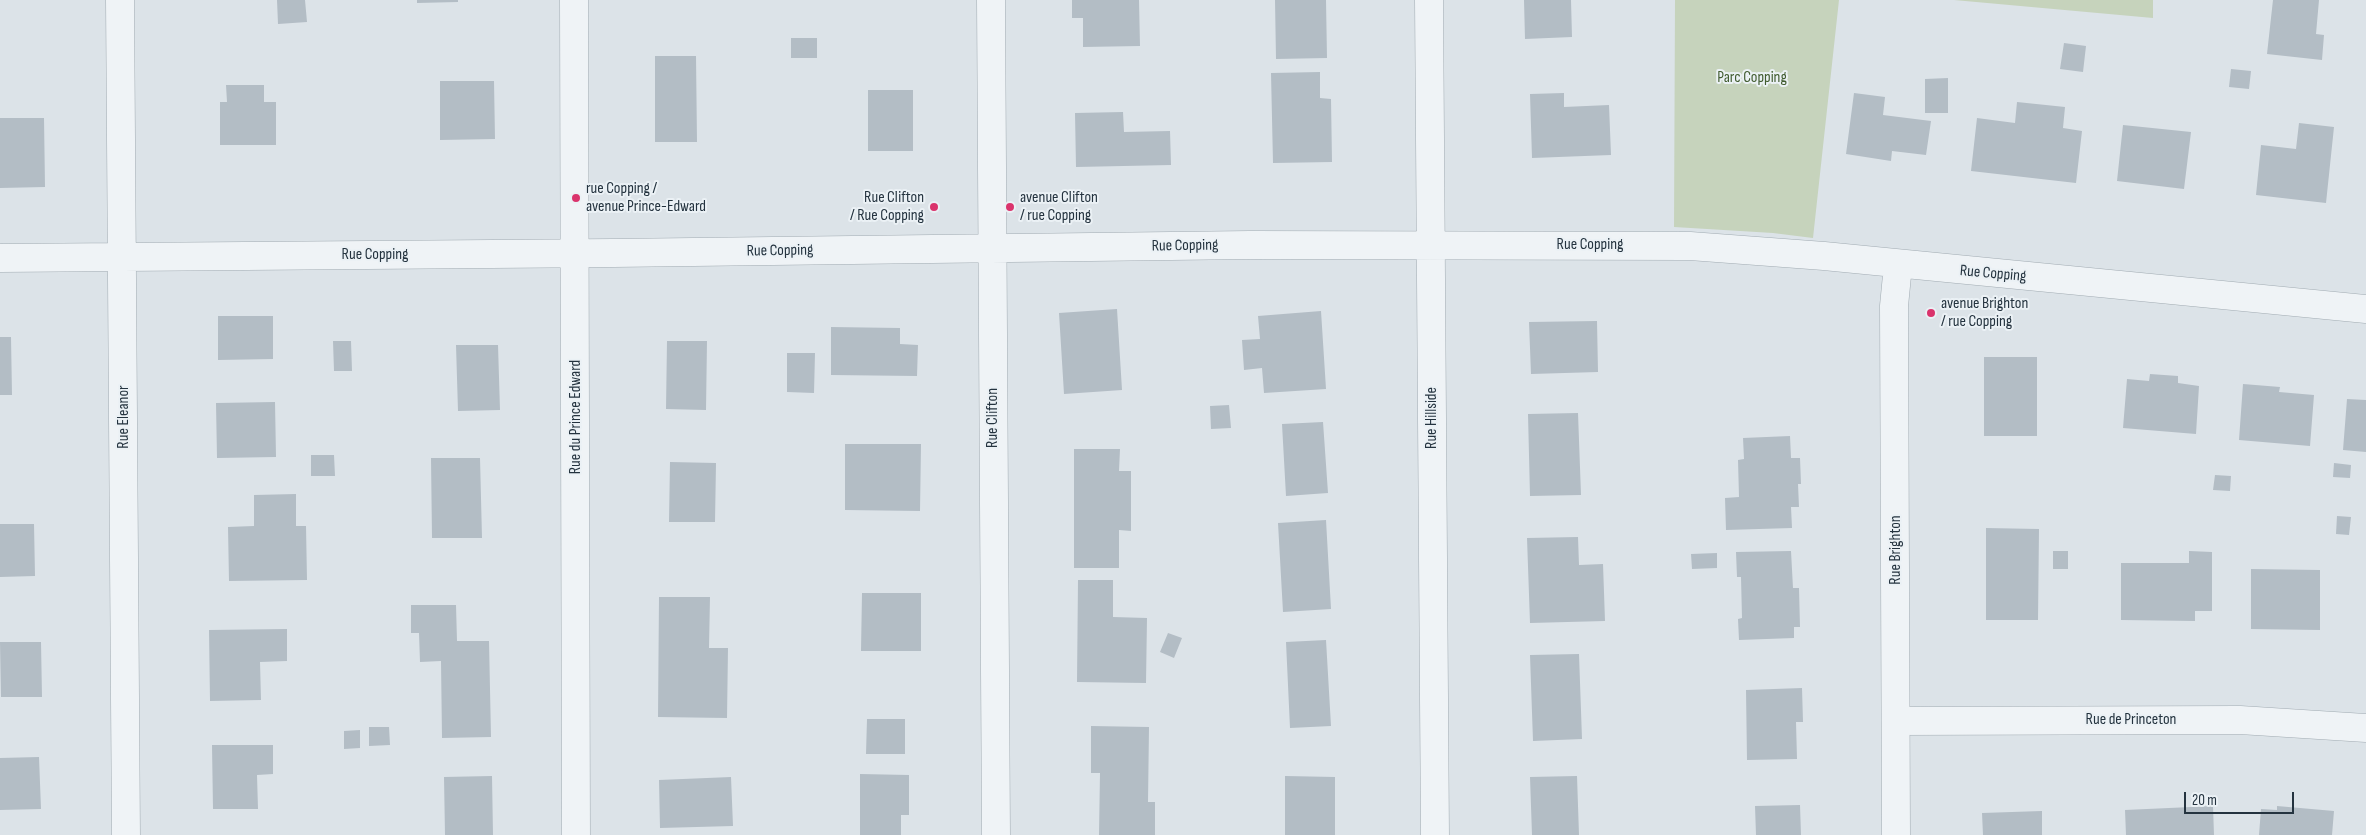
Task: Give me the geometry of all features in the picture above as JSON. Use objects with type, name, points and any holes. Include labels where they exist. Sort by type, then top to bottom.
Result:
[{"type":"street","name":"Rue Eleanor","points":[[120,0],[126,835]]},
{"type":"street","name":"Rue du Prince Edward","points":[[574,0],[576,835]]},
{"type":"street","name":"Rue Clifton","points":[[991,0],[996,835]]},
{"type":"street","name":"Rue Hillside","points":[[1429,0],[1435,835]]},
{"type":"street","name":"Rue Copping","points":[[0,258],[576,254],[1431,244],[1690,246],[1740,248],[2366,310]]},
{"type":"street","name":"Rue Brighton","points":[[1896,835],[1894,306],[1898,265]]},
{"type":"street","name":"Rue de Princeton","points":[[1897,721],[2240,720],[2366,728]]},
{"type":"green space","name":"Parc Copping","points":[[1675,0],[1839,0],[1813,238],[1773,233],[1674,227]]},
{"type":"green space","points":[[1954,0],[2153,0],[2153,18]]},
{"type":"building","points":[[277,0],[305,0],[307,22],[278,24]]},
{"type":"building","points":[[417,0],[458,0],[458,2],[417,3]]},
{"type":"building","points":[[1072,0],[1139,0],[1140,46],[1083,47],[1083,18],[1072,18]]},
{"type":"building","points":[[1275,0],[1326,0],[1327,58],[1276,59]]},
{"type":"building","points":[[1524,0],[1571,0],[1572,37],[1525,39]]},
{"type":"building","points":[[2273,0],[2319,0],[2316,34],[2324,35],[2322,60],[2267,54]]},
{"type":"building","points":[[791,38],[817,38],[817,58],[791,58]]},
{"type":"building","points":[[2064,43],[2086,46],[2083,72],[2060,69]]},
{"type":"building","points":[[655,56],[696,56],[697,142],[655,142]]},
{"type":"building","points":[[2231,69],[2251,71],[2249,89],[2229,87]]},
{"type":"building","points":[[1320,72],[1320,98],[1331,99],[1332,162],[1273,163],[1271,73]]},
{"type":"building","points":[[1948,78],[1948,113],[1925,113],[1925,79]]},
{"type":"building","points":[[440,81],[494,81],[495,139],[440,140]]},
{"type":"building","points":[[226,85],[264,85],[264,102],[276,102],[276,145],[220,145],[220,102],[227,102]]},
{"type":"building","points":[[868,90],[913,90],[913,151],[868,151]]},
{"type":"building","points":[[1564,93],[1564,107],[1609,105],[1611,155],[1532,158],[1530,94]]},
{"type":"building","points":[[1854,93],[1885,97],[1883,115],[1931,121],[1926,155],[1892,151],[1891,161],[1846,154]]},
{"type":"building","points":[[2017,102],[2065,107],[2063,128],[2082,131],[2076,183],[1971,171],[1977,118],[2015,123]]},
{"type":"building","points":[[1123,112],[1124,132],[1170,131],[1171,165],[1076,167],[1075,113]]},
{"type":"building","points":[[0,118],[44,118],[45,187],[0,188]]},
{"type":"building","points":[[2299,123],[2334,127],[2326,203],[2256,195],[2261,145],[2296,149]]},
{"type":"building","points":[[2123,125],[2191,132],[2184,189],[2117,181]]},
{"type":"building","points":[[1117,309],[1122,390],[1064,394],[1059,313]]},
{"type":"building","points":[[1321,311],[1326,389],[1264,393],[1262,368],[1244,370],[1242,340],[1260,339],[1258,316]]},
{"type":"building","points":[[218,316],[273,316],[273,359],[218,360]]},
{"type":"building","points":[[1597,321],[1598,372],[1531,374],[1529,322]]},
{"type":"building","points":[[831,327],[900,328],[900,344],[918,345],[917,376],[831,375]]},
{"type":"building","points":[[0,337],[11,337],[12,395],[0,395]]},
{"type":"building","points":[[333,341],[351,341],[352,371],[334,371]]},
{"type":"building","points":[[667,341],[707,341],[706,410],[666,409]]},
{"type":"building","points":[[456,345],[498,345],[500,410],[458,411]]},
{"type":"building","points":[[787,353],[815,353],[814,393],[787,392]]},
{"type":"building","points":[[1984,357],[2037,357],[2037,436],[1984,436]]},
{"type":"building","points":[[2150,374],[2178,376],[2178,383],[2199,386],[2196,434],[2123,428],[2127,379],[2149,381]]},
{"type":"building","points":[[2243,384],[2280,387],[2279,392],[2314,395],[2310,446],[2239,440]]},
{"type":"building","points":[[2347,399],[2366,400],[2366,452],[2343,450]]},
{"type":"building","points":[[275,402],[276,457],[217,458],[216,403]]},
{"type":"building","points":[[1229,405],[1231,428],[1211,429],[1210,406]]},
{"type":"building","points":[[1578,413],[1581,495],[1530,496],[1528,414]]},
{"type":"building","points":[[1323,422],[1328,493],[1286,496],[1282,424]]},
{"type":"building","points":[[1790,436],[1791,458],[1800,458],[1801,484],[1798,484],[1799,507],[1791,507],[1792,528],[1726,530],[1725,498],[1739,497],[1738,460],[1744,459],[1743,438]]},
{"type":"building","points":[[845,444],[921,444],[920,511],[845,510]]},
{"type":"building","points":[[1074,449],[1120,449],[1119,471],[1131,471],[1131,531],[1119,530],[1119,568],[1074,568]]},
{"type":"building","points":[[311,455],[334,455],[335,476],[311,476]]},
{"type":"building","points":[[431,458],[480,458],[482,538],[432,538]]},
{"type":"building","points":[[670,462],[716,463],[715,522],[669,522]]},
{"type":"building","points":[[2334,463],[2351,465],[2350,478],[2333,477]]},
{"type":"building","points":[[2215,475],[2231,476],[2230,491],[2213,490]]},
{"type":"building","points":[[296,494],[296,526],[306,526],[307,580],[229,581],[228,527],[254,526],[254,495]]},
{"type":"building","points":[[2337,516],[2351,517],[2349,535],[2336,534]]},
{"type":"building","points":[[1326,520],[1331,609],[1283,612],[1278,523]]},
{"type":"building","points":[[0,524],[34,524],[35,576],[0,577]]},
{"type":"building","points":[[1986,528],[2039,529],[2038,620],[1986,620]]},
{"type":"building","points":[[1578,537],[1579,565],[1603,564],[1605,621],[1530,623],[1527,538]]},
{"type":"building","points":[[1791,551],[1793,588],[1799,588],[1800,627],[1794,627],[1794,638],[1739,640],[1738,619],[1742,618],[1741,577],[1737,577],[1736,552]]},
{"type":"building","points":[[2053,551],[2068,551],[2068,569],[2053,569]]},
{"type":"building","points":[[2189,551],[2212,552],[2212,611],[2195,611],[2195,621],[2121,620],[2121,563],[2189,563]]},
{"type":"building","points":[[1717,553],[1717,568],[1692,569],[1691,554]]},
{"type":"building","points":[[2251,569],[2320,570],[2320,630],[2251,629]]},
{"type":"building","points":[[1078,580],[1113,580],[1113,617],[1147,618],[1146,683],[1077,682]]},
{"type":"building","points":[[862,593],[921,593],[921,651],[861,651]]},
{"type":"building","points":[[659,597],[710,597],[709,648],[728,648],[727,718],[658,717]]},
{"type":"building","points":[[411,605],[456,605],[457,641],[489,641],[491,737],[442,738],[441,661],[420,662],[419,633],[411,633]]},
{"type":"building","points":[[287,629],[287,661],[260,662],[261,700],[210,701],[209,630]]},
{"type":"building","points":[[1168,633],[1182,638],[1174,658],[1160,652]]},
{"type":"building","points":[[1326,640],[1331,726],[1290,728],[1286,642]]},
{"type":"building","points":[[0,642],[41,642],[42,697],[1,697]]},
{"type":"building","points":[[1579,654],[1582,739],[1533,741],[1530,655]]},
{"type":"building","points":[[1802,688],[1803,722],[1796,722],[1797,759],[1747,760],[1746,690]]},
{"type":"building","points":[[867,719],[905,719],[905,754],[866,754]]},
{"type":"building","points":[[1091,726],[1149,727],[1148,802],[1155,802],[1155,835],[1099,835],[1100,773],[1091,773]]},
{"type":"building","points":[[369,727],[389,727],[390,745],[369,746]]},
{"type":"building","points":[[360,730],[360,748],[344,749],[344,731]]},
{"type":"building","points":[[212,745],[273,745],[273,774],[257,775],[258,809],[213,809]]},
{"type":"building","points":[[39,757],[41,809],[0,810],[0,758]]},
{"type":"building","points":[[860,774],[909,775],[909,815],[901,815],[901,835],[860,835]]},
{"type":"building","points":[[492,776],[493,835],[445,835],[444,777]]},
{"type":"building","points":[[1285,776],[1335,777],[1335,835],[1285,835]]},
{"type":"building","points":[[1577,776],[1579,835],[1532,835],[1530,777]]},
{"type":"building","points":[[731,777],[733,826],[660,828],[659,780]]},
{"type":"building","points":[[1800,805],[1801,835],[1756,835],[1755,806]]},
{"type":"building","points":[[2213,806],[2214,835],[2126,835],[2125,810]]},
{"type":"building","points":[[2277,806],[2334,811],[2332,835],[2259,835],[2261,809],[2277,810]]},
{"type":"building","points":[[2042,811],[2042,835],[1983,835],[1982,813]]},
{"type":"place","name":"rue Copping / avenue Prince-Edward","points":[[576,198]]},
{"type":"place","name":"Rue Clifton / Rue Copping","points":[[934,207]]},
{"type":"place","name":"avenue Clifton / rue Copping","points":[[1010,207]]},
{"type":"place","name":"avenue Brighton / rue Copping","points":[[1931,313]]}]
